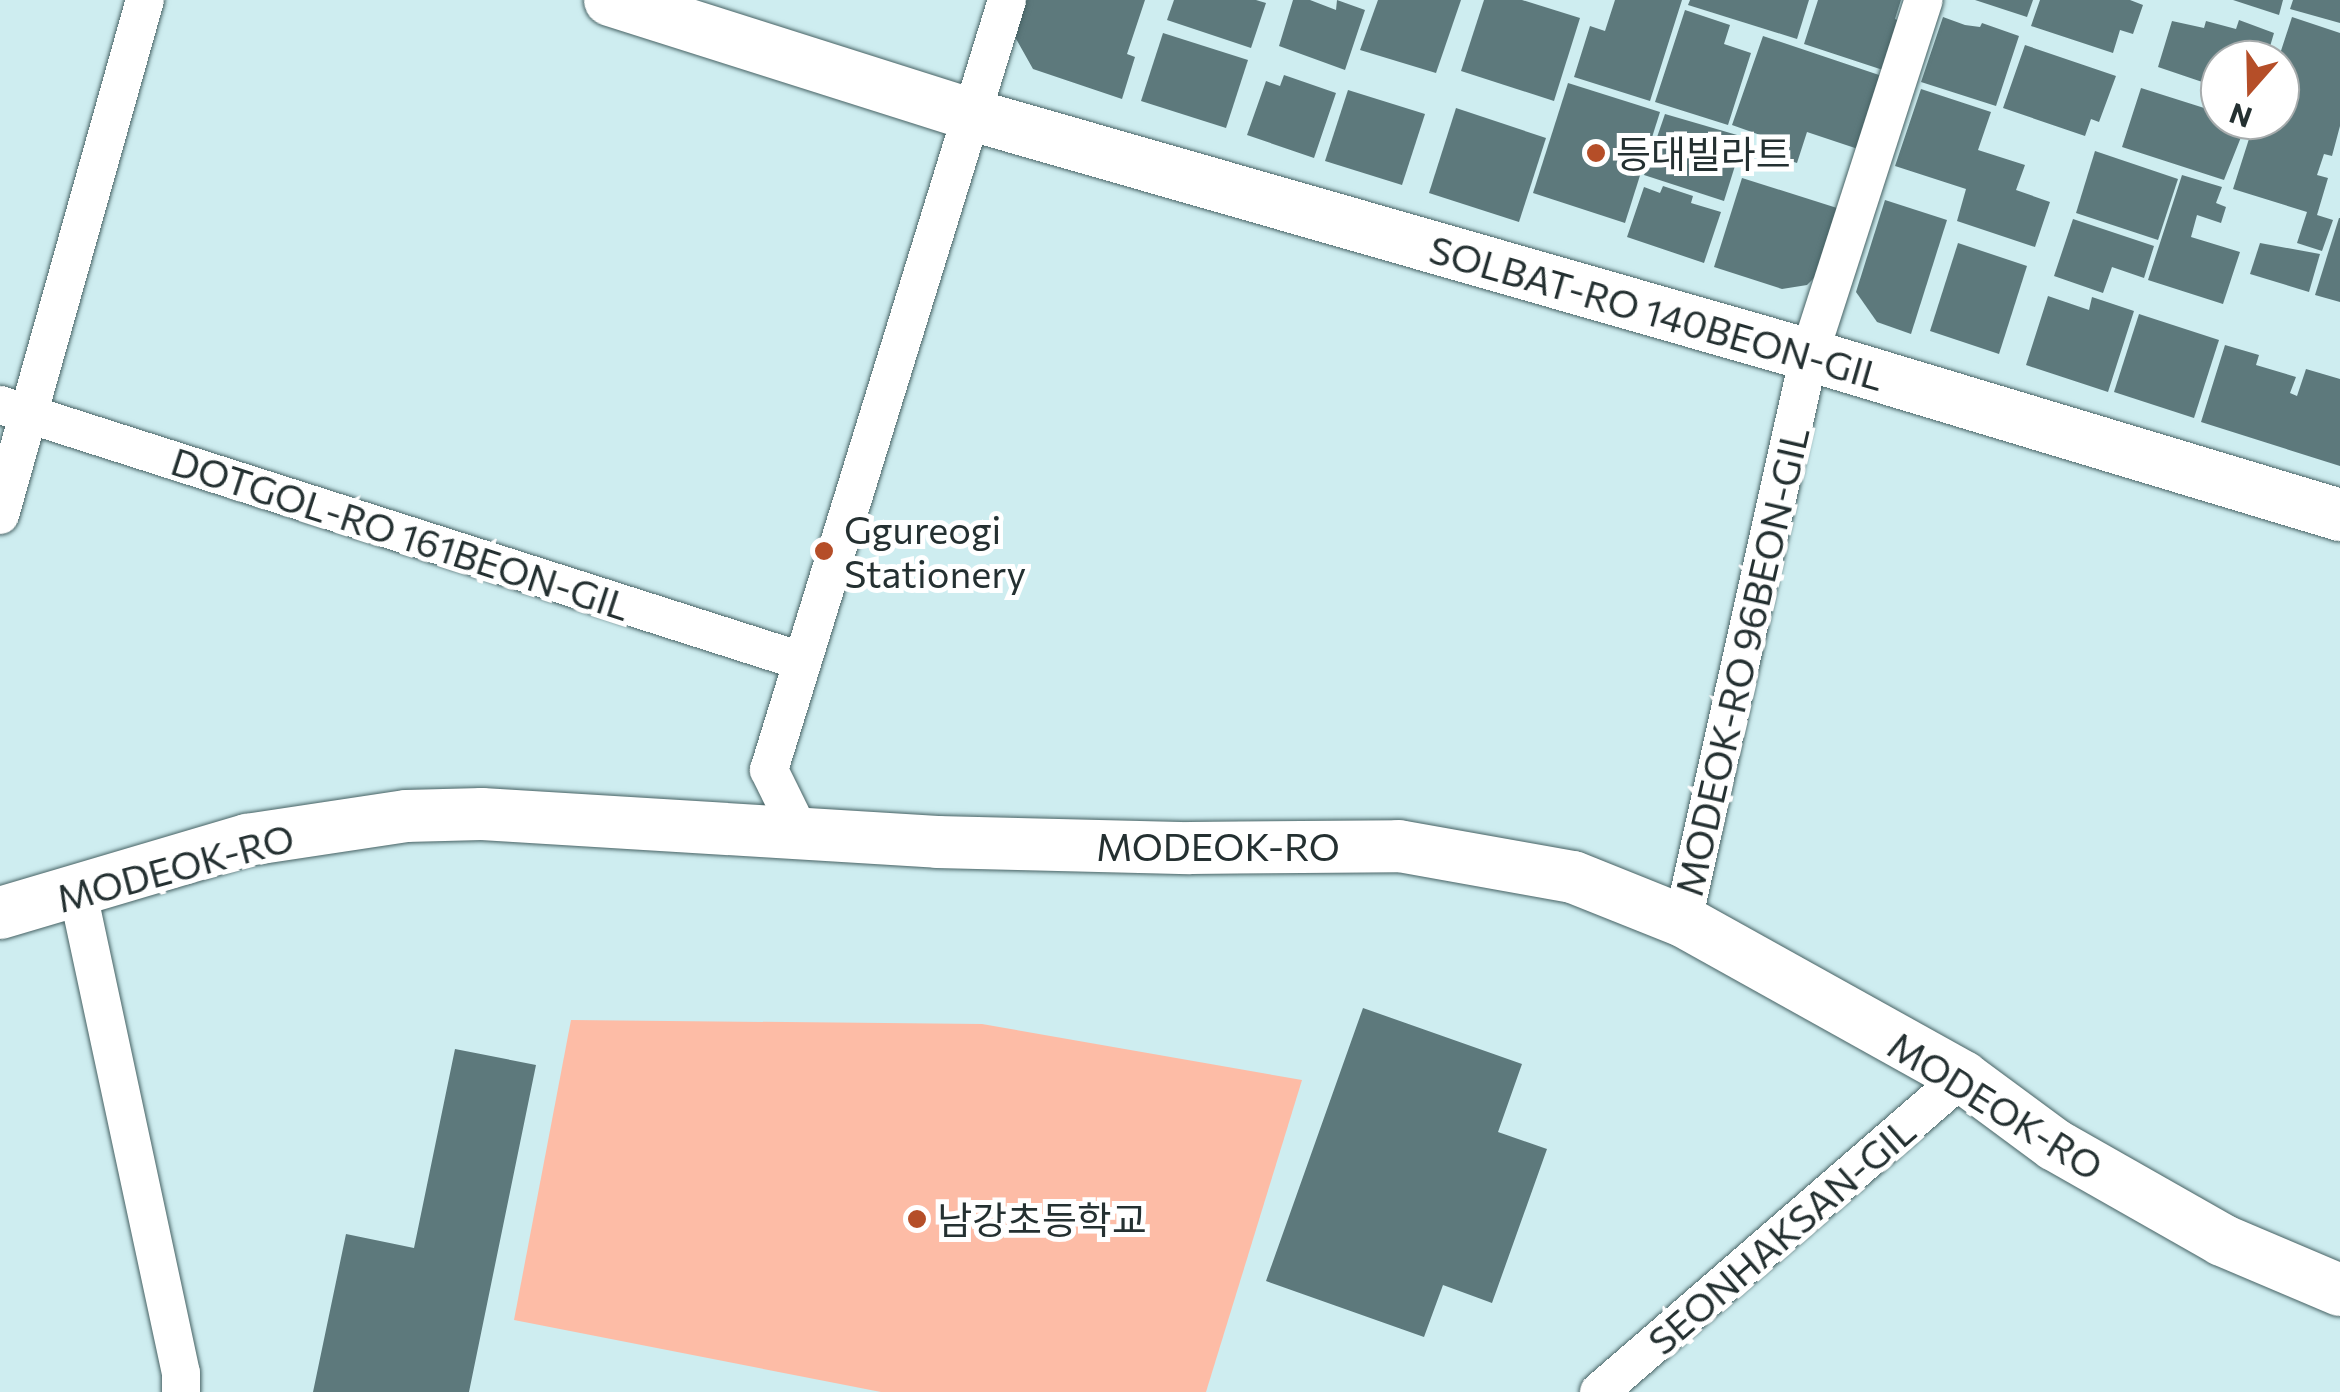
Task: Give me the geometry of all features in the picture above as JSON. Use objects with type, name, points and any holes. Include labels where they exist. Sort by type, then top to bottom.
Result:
[{"type":"street","points":[[0,515],[14,409],[146,0]]},
{"type":"street","name":"SOLBAT-RO 140BEON-GIL","points":[[610,0],[972,115],[1809,355],[2340,516]]},
{"type":"street","points":[[799,830],[769,770],[1007,0]]},
{"type":"street","name":"MODEOK-RO 96BEON-GIL","points":[[1683,921],[1809,355],[1924,0]]},
{"type":"street","name":"DOTGOL-RO 161BEON-GIL","points":[[14,409],[801,661]]},
{"type":"street","name":"MODEOK-RO","points":[[0,913],[247,840],[406,816],[482,814],[799,830],[936,842],[1190,848],[1399,846],[1573,877],[1683,921],[1964,1078],[2055,1145],[2222,1240],[2340,1290]]},
{"type":"street","points":[[78,893],[181,1373],[176,1391]]},
{"type":"street","name":"SEONHAKSAN-GIL","points":[[1599,1392],[1964,1078]]},
{"type":"shaded area","points":[[571,1020],[982,1024],[1302,1080],[1206,1392],[881,1392],[514,1320]]},
{"type":"building","points":[[1021,0],[1145,0],[1127,54],[1135,57],[1122,99],[1033,69],[1011,30]]},
{"type":"building","points":[[1174,0],[1266,3],[1251,48],[1167,20]]},
{"type":"building","points":[[1293,0],[1310,0],[1336,10],[1337,0],[1365,10],[1345,70],[1279,46]]},
{"type":"building","points":[[1378,0],[1461,0],[1436,73],[1360,50]]},
{"type":"building","points":[[1484,0],[1522,0],[1580,18],[1554,101],[1461,71]]},
{"type":"building","points":[[1615,0],[1682,0],[1650,101],[1574,77],[1590,26],[1605,31]]},
{"type":"building","points":[[1690,0],[1809,0],[1797,39],[1688,5]]},
{"type":"building","points":[[1818,0],[1901,0],[1895,19],[1903,22],[1886,71],[1804,44]]},
{"type":"building","points":[[1975,0],[2033,0],[2027,17]]},
{"type":"building","points":[[2040,0],[2130,0],[2143,5],[2133,34],[2120,30],[2113,53],[2031,26]]},
{"type":"building","points":[[2233,0],[2283,0],[2279,15]]},
{"type":"building","points":[[2293,0],[2340,0],[2340,23],[2290,9]]},
{"type":"building","points":[[1685,10],[1730,25],[1724,44],[1751,53],[1728,125],[1655,102]]},
{"type":"building","points":[[1943,17],[1965,25],[1980,27],[1982,23],[2019,36],[1996,106],[1921,82]]},
{"type":"building","points":[[2292,17],[2340,33],[2340,126],[2332,156],[2324,154],[2317,175],[2328,178],[2317,215],[2333,220],[2322,251],[2297,243],[2307,212],[2233,189],[2249,140],[2300,140],[2300,40],[2285,40]]},
{"type":"building","points":[[2239,20],[2274,33],[2272,40],[2200,40],[2200,81],[2158,67],[2172,21],[2204,28],[2206,21],[2236,29]]},
{"type":"building","points":[[1163,33],[1248,60],[1226,128],[1141,101]]},
{"type":"building","points":[[1763,36],[1885,77],[1861,150],[1807,132],[1797,163],[1758,150],[1763,136],[1732,125]]},
{"type":"building","points":[[2025,45],[2116,76],[2099,122],[2091,119],[2085,136],[2003,108]]},
{"type":"building","points":[[1284,75],[1336,93],[1314,158],[1247,135],[1266,81],[1280,86]]},
{"type":"building","name":"등대빌라트","points":[[1568,83],[1660,112],[1625,223],[1533,193]]},
{"type":"building","points":[[2141,88],[2200,107],[2200,140],[2240,140],[2224,180],[2122,147]]},
{"type":"building","points":[[1921,89],[1991,112],[1978,150],[2025,165],[2016,190],[2050,202],[2035,247],[1957,221],[1966,189],[1895,166]]},
{"type":"building","points":[[1348,90],[1425,114],[1402,185],[1325,161]]},
{"type":"building","points":[[1456,108],[1546,138],[1519,222],[1429,193]]},
{"type":"building","points":[[1665,114],[1744,137],[1724,201],[1644,175]]},
{"type":"building","points":[[2095,151],[2178,179],[2158,240],[2076,213]]},
{"type":"building","points":[[2182,175],[2222,187],[2216,203],[2226,207],[2221,223],[2197,215],[2191,237],[2240,252],[2223,304],[2148,280]]},
{"type":"building","points":[[1742,178],[1837,208],[1816,276],[1807,285],[1782,289],[1714,267]]},
{"type":"building","points":[[1663,186],[1693,196],[1691,203],[1721,212],[1704,263],[1627,237],[1644,187],[1660,193]]},
{"type":"building","points":[[1885,200],[1947,220],[1911,334],[1877,322],[1856,292]]},
{"type":"building","points":[[2340,218],[2340,302],[2315,295]]},
{"type":"building","points":[[2073,219],[2154,246],[2144,278],[2112,267],[2103,293],[2054,276]]},
{"type":"building","points":[[1958,243],[2027,266],[1999,354],[1930,331]]},
{"type":"building","points":[[2260,243],[2320,254],[2309,292],[2250,274]]},
{"type":"building","points":[[2048,296],[2089,310],[2092,297],[2134,311],[2108,392],[2026,365]]},
{"type":"building","points":[[2139,314],[2219,340],[2194,418],[2114,392]]},
{"type":"building","points":[[2225,345],[2259,355],[2256,365],[2296,377],[2290,393],[2297,396],[2306,369],[2340,379],[2340,466],[2201,422]]},
{"type":"building","points":[[1363,1008],[1522,1064],[1498,1132],[1547,1149],[1492,1303],[1443,1285],[1424,1337],[1266,1281]]},
{"type":"building","points":[[455,1049],[536,1065],[469,1392],[313,1392],[346,1234],[414,1248]]},
{"type":"place","name":"등대빌라트","points":[[1596,153]]},
{"type":"place","name":"Ggureogi Stationery","points":[[824,551]]},
{"type":"place","name":"남강초등학교","points":[[917,1219]]}]
